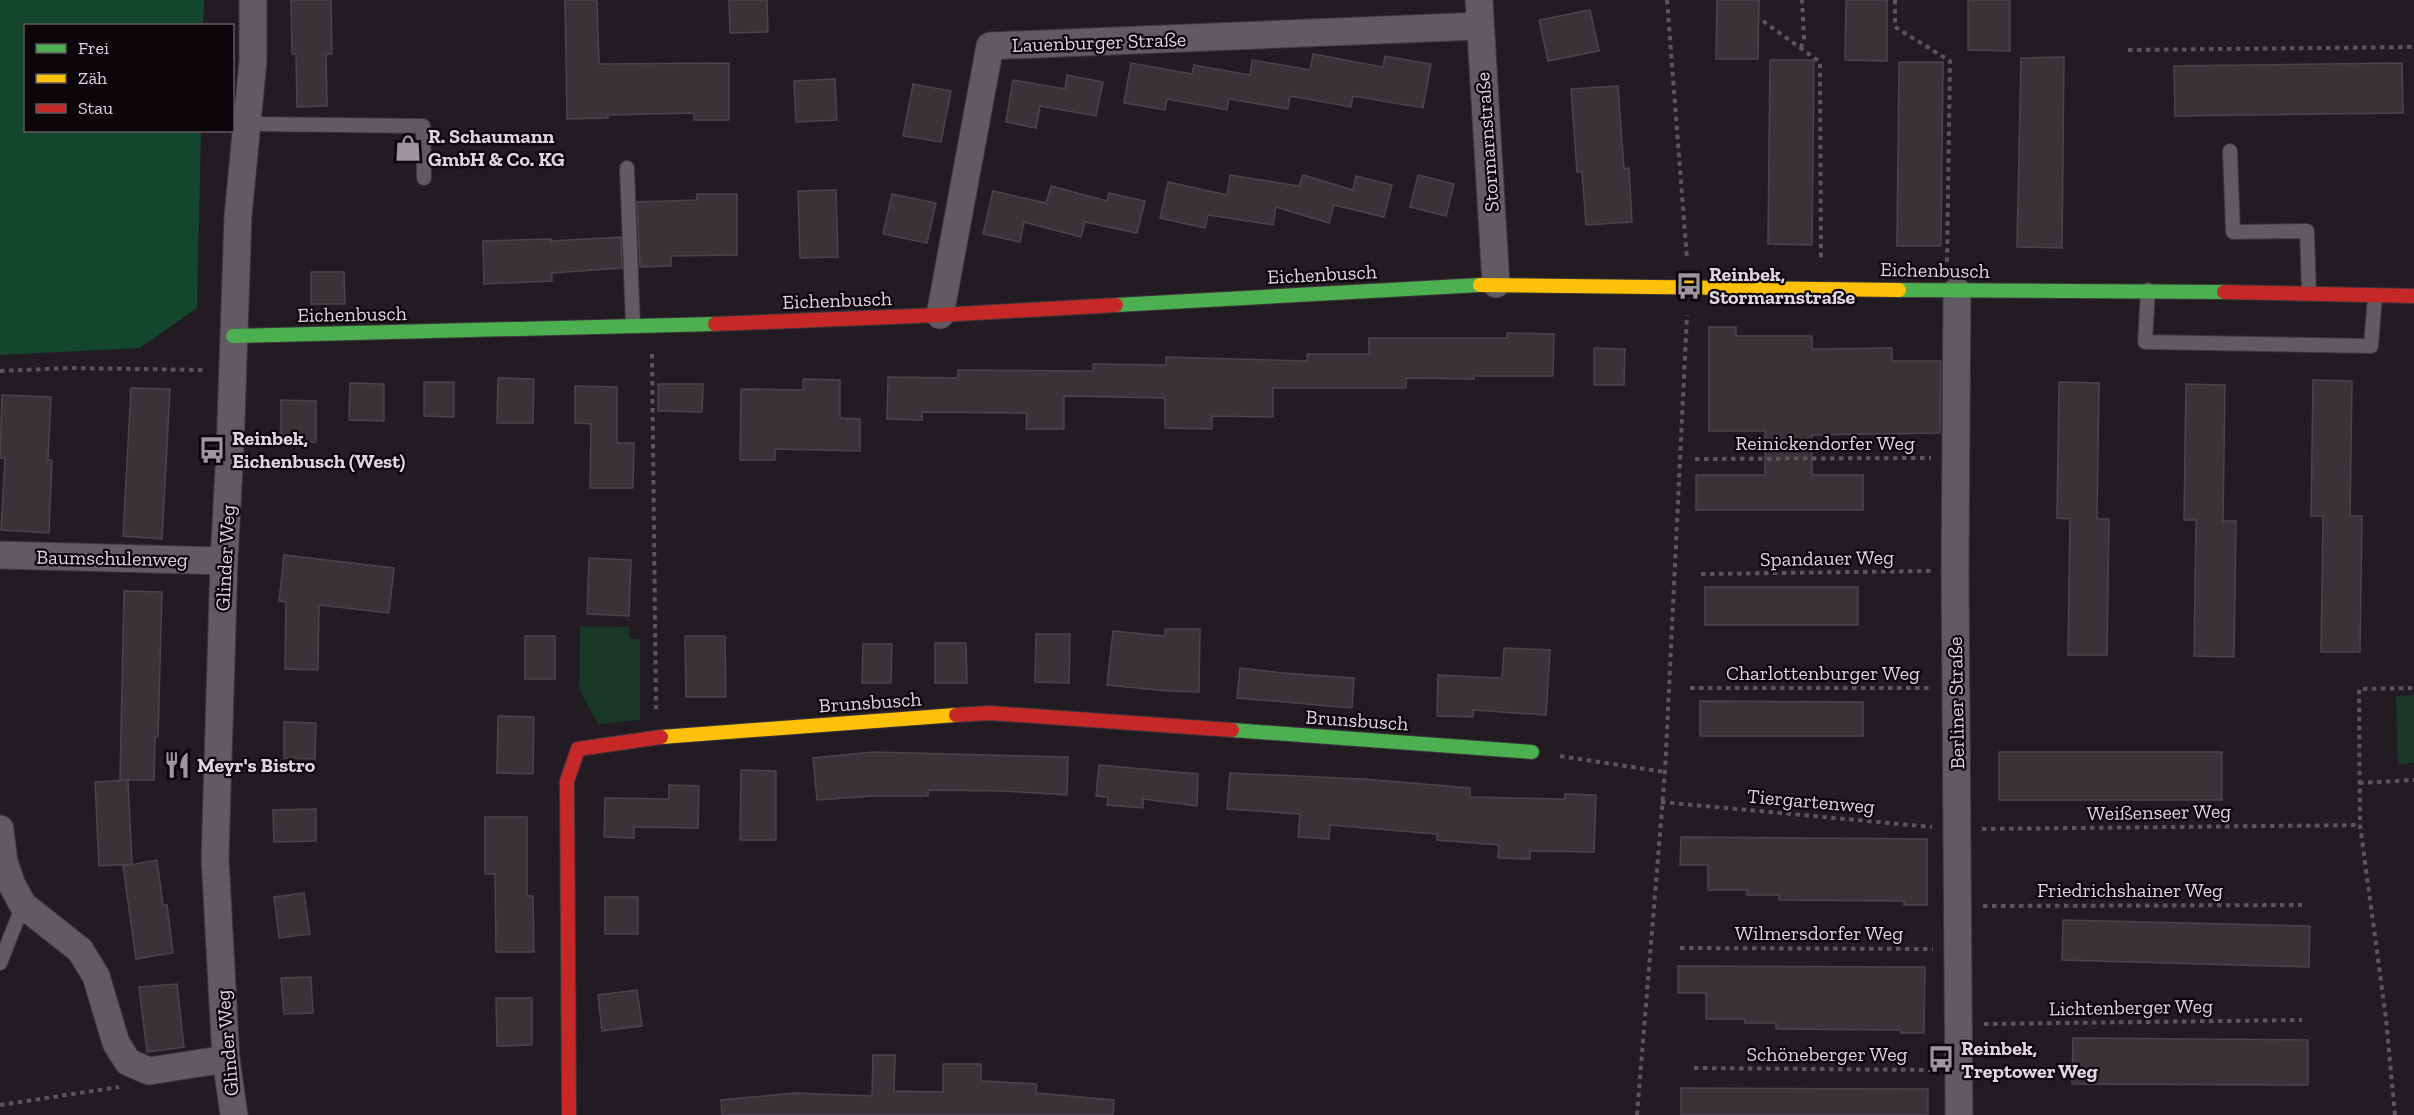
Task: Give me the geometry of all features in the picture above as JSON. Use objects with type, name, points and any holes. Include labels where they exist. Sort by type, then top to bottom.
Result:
[{"type":"street","name":"Glinder Weg","points":[[234,1115],[226,1059],[215,858],[238,216],[253,61],[253,0]]},
{"type":"street","name":"Stormarnstraße","points":[[1480,13],[1496,284]]},
{"type":"street","name":"Lauenburger Straße","points":[[940,315],[990,46],[1480,13]]},
{"type":"street","name":"Eichenbusch","points":[[233,336],[652,326],[940,315],[1496,284],[1952,291],[2148,290],[2414,296]]},
{"type":"street","name":"Berliner Straße","points":[[1952,291],[1956,458],[1954,571],[1959,1115]]},
{"type":"street","name":"Baumschulenweg","points":[[0,555],[224,561]]},
{"type":"street","name":"Brunsbusch","points":[[568,1115],[567,781],[578,749],[657,737],[990,713],[1532,752]]},
{"type":"street","points":[[0,829],[12,885],[24,905],[80,950],[96,976],[116,1043],[129,1062],[149,1071],[226,1059]]},
{"type":"lane","points":[[247,124],[423,126],[424,178]]},
{"type":"lane","points":[[2230,151],[2233,232],[2307,231],[2308,293]]},
{"type":"lane","points":[[627,168],[633,326]]},
{"type":"lane","points":[[2148,290],[2145,342],[2371,345],[2375,296]]},
{"type":"lane","points":[[0,963],[24,905]]},
{"type":"path","points":[[1637,1115],[1665,772],[1689,286],[1667,0]]},
{"type":"path","points":[[1801,48],[1804,38],[1802,0]]},
{"type":"path","points":[[1895,0],[1896,27],[1950,61],[1952,291]]},
{"type":"path","points":[[1763,21],[1820,62],[1821,288]]},
{"type":"path","points":[[2128,50],[2414,47]]},
{"type":"path","points":[[652,326],[657,737]]},
{"type":"path","points":[[0,371],[68,368],[232,370]]},
{"type":"path","name":"Reinickendorfer Weg","points":[[1695,459],[1956,458]]},
{"type":"path","name":"Spandauer Weg","points":[[1701,574],[1954,571]]},
{"type":"path","name":"Charlottenburger Weg","points":[[1690,688],[1956,688]]},
{"type":"path","points":[[2395,1115],[2386,1019],[2360,825],[2359,689],[2414,688]]},
{"type":"path","points":[[1532,752],[1665,772]]},
{"type":"path","points":[[2359,783],[2414,780]]},
{"type":"path","name":"Tiergartenweg","points":[[1661,802],[1958,829]]},
{"type":"path","name":"Weißenseer Weg","points":[[1958,829],[2360,825]]},
{"type":"path","name":"Friedrichshainer Weg","points":[[1958,906],[2302,905]]},
{"type":"path","name":"Wilmersdorfer Weg","points":[[1680,948],[1958,949]]},
{"type":"path","name":"Lichtenberger Weg","points":[[1959,1024],[2302,1020]]},
{"type":"path","name":"Schöneberger Weg","points":[[1694,1068],[1959,1071]]},
{"type":"path","points":[[0,1105],[126,1086],[149,1071]]},
{"type":"green space","points":[[0,0],[204,0],[203,24],[24,24],[24,132],[201,132],[197,308],[140,348],[0,355]]},
{"type":"green space","points":[[580,626],[629,627],[629,639],[640,639],[640,720],[598,724],[579,689]]},
{"type":"green space","points":[[2414,695],[2414,763],[2398,764],[2396,696]]},
{"type":"building","points":[[291,0],[331,0],[332,54],[326,54],[327,106],[297,107],[296,54],[292,54]]},
{"type":"building","points":[[565,0],[597,0],[599,64],[729,63],[729,120],[694,120],[694,113],[608,115],[608,118],[567,119]]},
{"type":"building","points":[[729,0],[767,0],[768,32],[730,33]]},
{"type":"building","points":[[1717,0],[1759,0],[1758,59],[1716,59]]},
{"type":"building","points":[[1846,0],[1887,0],[1887,61],[1845,60]]},
{"type":"building","points":[[1968,0],[2010,0],[2010,51],[1968,50]]},
{"type":"building","points":[[1590,10],[1599,51],[1548,61],[1539,20]]},
{"type":"building","points":[[1313,54],[1383,67],[1385,56],[1431,64],[1423,108],[1353,96],[1351,107],[1290,96],[1288,109],[1229,99],[1227,110],[1167,99],[1165,110],[1124,103],[1131,63],[1192,74],[1194,65],[1250,75],[1252,60],[1310,70]]},
{"type":"building","points":[[2064,57],[2062,248],[2017,247],[2021,58]]},
{"type":"building","points":[[1770,60],[1814,60],[1812,245],[1768,244]]},
{"type":"building","points":[[1899,62],[1943,62],[1941,246],[1897,246]]},
{"type":"building","points":[[2402,63],[2403,113],[2175,116],[2174,66]]},
{"type":"building","points":[[1067,75],[1103,82],[1096,116],[1040,106],[1036,128],[1006,122],[1013,80],[1065,89]]},
{"type":"building","points":[[835,79],[837,120],[796,122],[794,81]]},
{"type":"building","points":[[913,84],[951,91],[941,142],[903,136]]},
{"type":"building","points":[[1618,86],[1624,169],[1629,168],[1632,222],[1586,225],[1582,172],[1577,172],[1571,89]]},
{"type":"building","points":[[1230,175],[1299,186],[1303,175],[1353,190],[1356,176],[1392,185],[1384,217],[1334,205],[1329,223],[1276,207],[1273,225],[1208,215],[1205,228],[1160,218],[1168,182],[1227,195]]},
{"type":"building","points":[[1418,175],[1454,184],[1446,216],[1410,207]]},
{"type":"building","points":[[1051,186],[1107,201],[1109,193],[1145,201],[1137,233],[1085,222],[1081,237],[1024,222],[1020,242],[983,234],[993,191],[1046,203]]},
{"type":"building","points":[[836,190],[838,257],[800,258],[798,191]]},
{"type":"building","points":[[697,194],[737,194],[737,255],[671,256],[671,266],[640,267],[637,202],[697,200]]},
{"type":"building","points":[[892,194],[936,203],[927,243],[883,234]]},
{"type":"building","points":[[621,237],[622,268],[552,273],[552,281],[484,284],[483,241],[551,239],[551,241]]},
{"type":"building","points":[[311,272],[344,272],[345,304],[311,304]]},
{"type":"building","points":[[1709,327],[1736,327],[1736,336],[1812,336],[1812,349],[1892,348],[1892,361],[1941,361],[1940,433],[1812,435],[1812,475],[1863,475],[1863,510],[1696,510],[1696,475],[1765,475],[1765,431],[1709,431]]},
{"type":"building","points":[[1507,333],[1554,334],[1553,376],[1474,376],[1474,379],[1406,378],[1406,388],[1273,388],[1273,417],[1212,416],[1212,429],[1165,428],[1165,398],[1064,396],[1064,429],[1026,429],[1027,413],[922,412],[922,420],[887,419],[888,377],[958,378],[958,370],[1093,371],[1093,364],[1166,365],[1166,357],[1307,361],[1307,354],[1369,354],[1369,338],[1507,338]]},
{"type":"building","points":[[1594,348],[1625,349],[1624,385],[1594,385]]},
{"type":"building","points":[[498,378],[534,379],[533,423],[497,423]]},
{"type":"building","points":[[803,379],[840,380],[840,418],[860,419],[860,451],[775,449],[775,460],[740,460],[741,389],[803,390]]},
{"type":"building","points":[[2313,380],[2352,381],[2350,516],[2362,516],[2360,652],[2321,652],[2323,516],[2311,516]]},
{"type":"building","points":[[424,382],[454,382],[454,417],[424,416]]},
{"type":"building","points":[[2059,382],[2099,383],[2097,519],[2109,519],[2107,655],[2068,655],[2070,519],[2057,518]]},
{"type":"building","points":[[350,383],[384,384],[384,421],[349,420]]},
{"type":"building","points":[[658,384],[703,384],[702,412],[658,411]]},
{"type":"building","points":[[2186,384],[2225,385],[2223,521],[2236,521],[2234,657],[2194,656],[2196,520],[2184,520]]},
{"type":"building","points":[[575,386],[617,387],[617,443],[634,443],[633,488],[590,488],[591,424],[575,423]]},
{"type":"building","points":[[131,388],[170,389],[162,539],[123,536]]},
{"type":"building","points":[[2,395],[51,397],[48,460],[52,460],[49,533],[1,530],[5,458],[0,458]]},
{"type":"building","points":[[281,400],[316,401],[316,442],[281,442]]},
{"type":"building","points":[[284,555],[394,568],[389,613],[319,605],[318,670],[285,669],[286,602],[279,601]]},
{"type":"building","points":[[589,558],[631,560],[629,616],[587,614]]},
{"type":"building","points":[[1705,587],[1858,587],[1858,625],[1705,625]]},
{"type":"building","points":[[124,591],[162,592],[158,737],[155,737],[154,780],[120,780]]},
{"type":"building","points":[[1165,629],[1200,629],[1199,692],[1107,685],[1113,631],[1165,636]]},
{"type":"building","points":[[1036,634],[1070,634],[1069,683],[1035,682]]},
{"type":"building","points":[[525,636],[555,636],[555,679],[525,679]]},
{"type":"building","points":[[685,636],[725,636],[726,697],[686,697]]},
{"type":"building","points":[[935,643],[966,643],[967,683],[935,683]]},
{"type":"building","points":[[863,644],[892,644],[891,683],[862,683]]},
{"type":"building","points":[[1504,648],[1550,650],[1546,715],[1473,710],[1473,717],[1437,716],[1438,675],[1502,678]]},
{"type":"building","points":[[1240,668],[1354,678],[1352,708],[1237,698]]},
{"type":"building","points":[[1700,701],[1863,702],[1863,736],[1700,736]]},
{"type":"building","points":[[498,716],[534,717],[533,774],[497,773]]},
{"type":"building","points":[[284,722],[316,723],[315,759],[284,758]]},
{"type":"building","points":[[873,752],[1068,757],[1067,795],[928,790],[928,796],[873,796],[817,800],[813,758]]},
{"type":"building","points":[[1999,752],[2222,752],[2222,800],[1999,800]]},
{"type":"building","points":[[1099,765],[1198,774],[1197,806],[1143,799],[1143,808],[1107,805],[1108,797],[1096,796]]},
{"type":"building","points":[[741,770],[776,771],[776,840],[740,840]]},
{"type":"building","points":[[1230,773],[1364,779],[1470,788],[1470,797],[1565,799],[1565,794],[1596,795],[1594,852],[1530,851],[1530,859],[1498,858],[1499,845],[1437,840],[1437,834],[1330,825],[1329,839],[1298,837],[1300,814],[1227,809]]},
{"type":"building","points":[[128,780],[132,864],[99,866],[95,782]]},
{"type":"building","points":[[669,785],[699,786],[698,828],[634,827],[634,838],[604,837],[605,798],[669,799]]},
{"type":"building","points":[[316,809],[316,841],[274,842],[273,810]]},
{"type":"building","points":[[485,817],[527,817],[527,896],[533,896],[534,952],[496,952],[495,874],[485,874]]},
{"type":"building","points":[[1681,837],[1927,839],[1927,905],[1904,905],[1904,901],[1779,900],[1779,895],[1747,895],[1747,890],[1708,890],[1708,865],[1680,865]]},
{"type":"building","points":[[157,860],[163,905],[167,905],[173,953],[136,959],[123,866]]},
{"type":"building","points":[[304,893],[310,934],[279,938],[274,897]]},
{"type":"building","points":[[605,897],[638,897],[638,934],[605,934]]},
{"type":"building","points":[[2063,920],[2310,926],[2309,967],[2062,960]]},
{"type":"building","points":[[1678,966],[1925,967],[1924,1033],[1901,1033],[1901,1030],[1776,1029],[1776,1023],[1745,1023],[1745,1019],[1706,1019],[1706,993],[1678,993]]},
{"type":"building","points":[[311,977],[313,1013],[284,1014],[281,978]]},
{"type":"building","points":[[177,984],[184,1047],[147,1052],[139,987]]},
{"type":"building","points":[[637,990],[642,1026],[602,1031],[598,995]]},
{"type":"building","points":[[496,998],[532,998],[532,1045],[497,1046]]},
{"type":"building","points":[[2073,1038],[2308,1040],[2308,1085],[2072,1084]]},
{"type":"building","points":[[873,1055],[895,1055],[894,1091],[943,1092],[943,1064],[981,1064],[981,1081],[1037,1084],[1036,1093],[1114,1100],[1113,1115],[722,1115],[721,1100],[796,1093],[872,1096]]},
{"type":"building","points":[[1681,1088],[1928,1089],[1928,1115],[1681,1115]]},
{"type":"traffic: fast","points":[[1116,305],[1480,285]]},
{"type":"traffic: fast","points":[[1899,290],[2224,292]]},
{"type":"traffic: fast","points":[[233,336],[715,324]]},
{"type":"traffic: fast","points":[[1232,730],[1532,752]]},
{"type":"traffic: slow","points":[[1480,285],[1899,290]]},
{"type":"traffic: slow","points":[[661,737],[956,715]]},
{"type":"traffic: jam","points":[[2224,292],[2414,296]]},
{"type":"traffic: jam","points":[[715,324],[1116,305]]},
{"type":"traffic: jam","points":[[956,715],[990,713],[1232,730]]},
{"type":"traffic: jam","points":[[569,1115],[567,781],[578,749],[661,737]]},
{"type":"place","name":"R. Schaumann GmbH & Co. KG","points":[[408,148]]},
{"type":"place","name":"Reinbek, Stormarnstraße","points":[[1689,286]]},
{"type":"place","name":"Reinbek, Eichenbusch (West)","points":[[212,450]]},
{"type":"place","name":"Meyr's Bistro","points":[[177,765]]},
{"type":"place","name":"Reinbek, Treptower Weg","points":[[1941,1059]]}]
